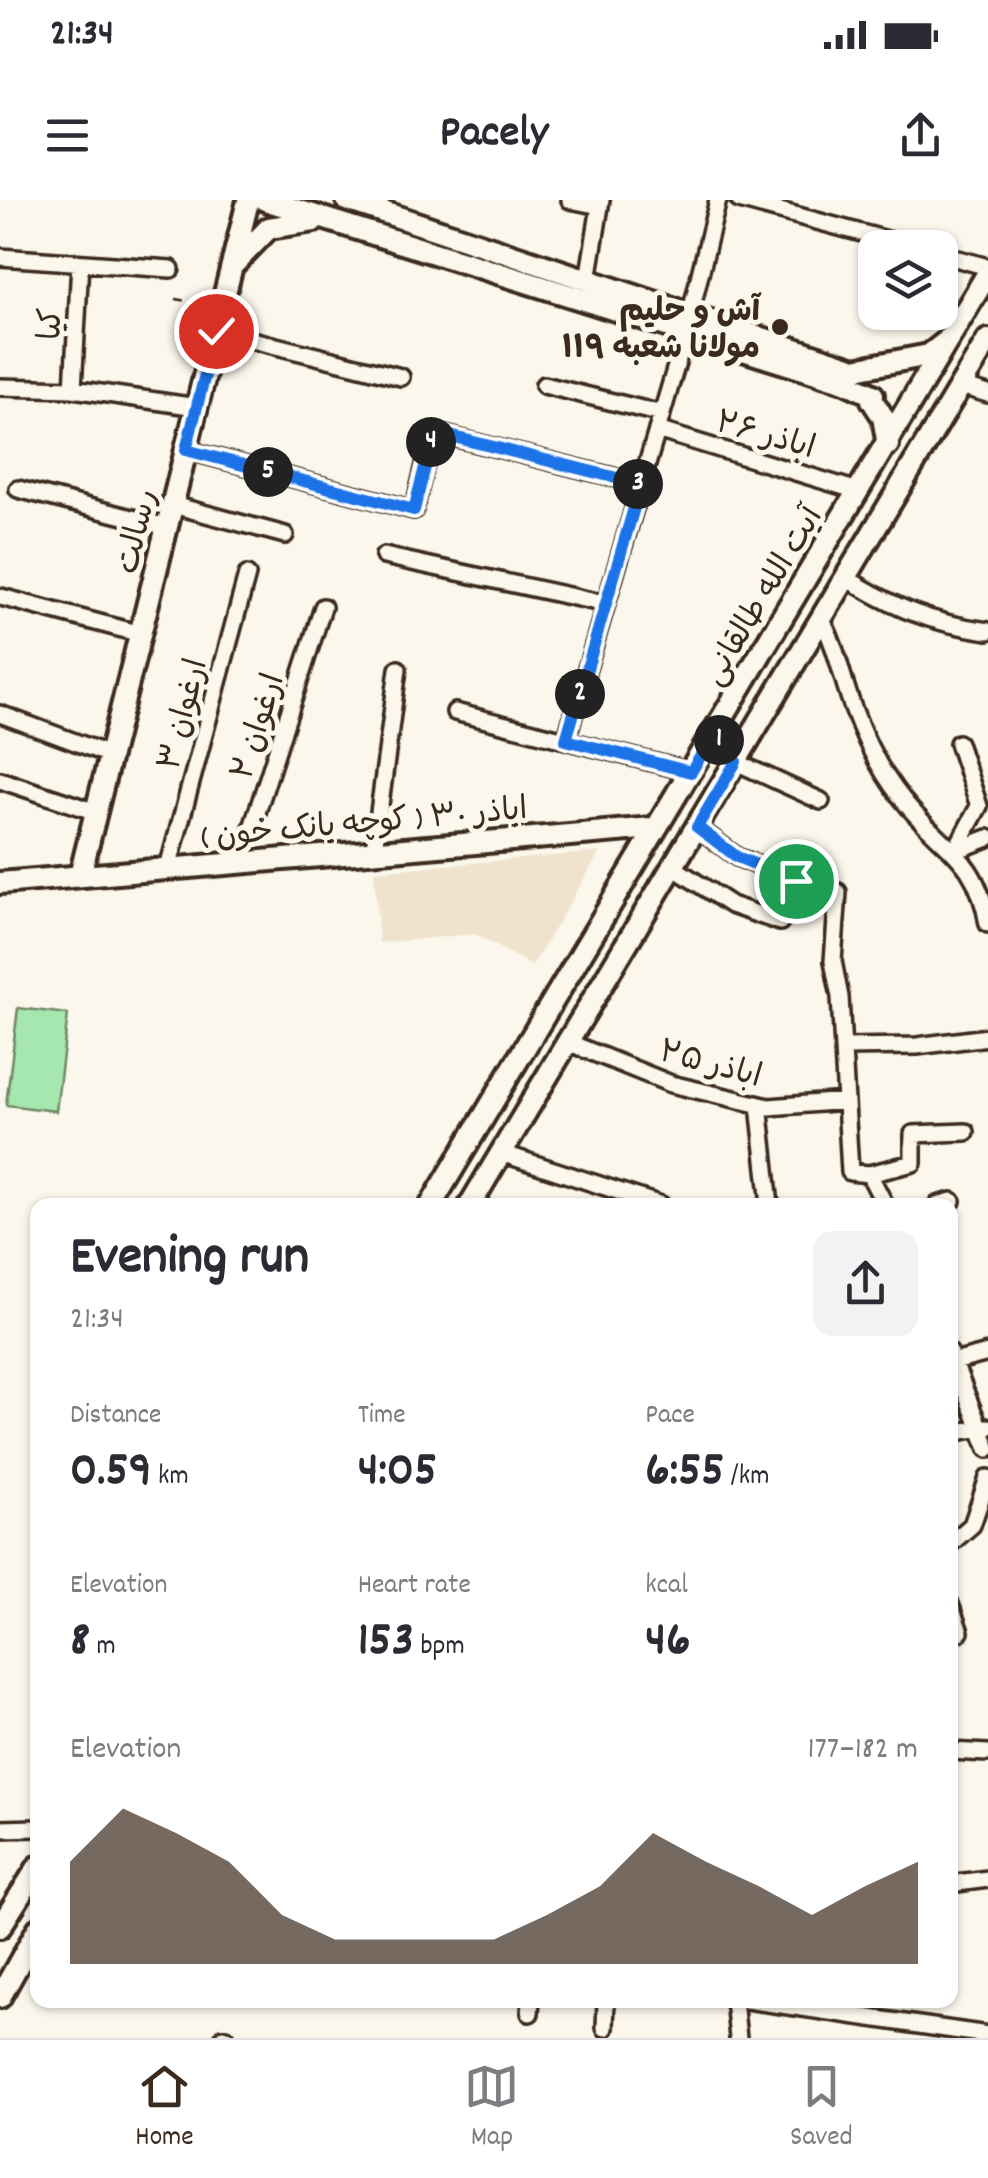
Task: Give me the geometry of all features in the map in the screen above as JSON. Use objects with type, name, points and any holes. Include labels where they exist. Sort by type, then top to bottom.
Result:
[{"type":"main road","points":[[247,200],[262,200],[688,323],[850,375],[873,395],[883,417],[888,445]]},
{"type":"main road","name":"رسالت","points":[[80,876],[247,200]]},
{"type":"main road","points":[[347,200],[588,280],[688,323]]},
{"type":"main road","points":[[232,266],[270,228],[288,222],[325,220],[348,226]]},
{"type":"main road","name":"آیت الله طالقانی","points":[[435,1198],[654,828],[888,445],[988,270]]},
{"type":"main road","points":[[850,375],[929,355],[949,340]]},
{"type":"main road","name":"آیت الله طالقانی","points":[[474,1198],[988,340]]},
{"type":"main road","points":[[746,679],[755,700],[775,695]]},
{"type":"main road","points":[[708,744],[730,742],[736,762]]},
{"type":"main road","name":"اباذر ۳۰ ( کوچه بانک خون )","points":[[0,883],[654,828]]},
{"type":"main road","points":[[0,1927],[30,1880]]},
{"type":"main road","points":[[0,1996],[30,1943]]},
{"type":"main road","points":[[0,1986],[20,1960]]},
{"type":"street","points":[[570,200],[601,203],[588,280]]},
{"type":"street","points":[[566,740],[688,323],[718,200]]},
{"type":"street","points":[[739,200],[858,232]]},
{"type":"street","points":[[0,256],[170,270]]},
{"type":"street","points":[[958,260],[988,270]]},
{"type":"street","name":"کیا","points":[[73,389],[80,262]]},
{"type":"street","points":[[216,331],[401,378]]},
{"type":"street","name":"اباذر ۲۶","points":[[544,384],[858,491]]},
{"type":"street","points":[[961,386],[988,394]]},
{"type":"street","points":[[0,387],[73,389],[197,407]]},
{"type":"street","points":[[186,450],[414,510],[434,432],[641,484]]},
{"type":"street","points":[[18,489],[167,526]]},
{"type":"street","points":[[173,505],[284,536]]},
{"type":"street","points":[[384,556],[606,604]]},
{"type":"street","name":"ارغوان ۳","points":[[168,868],[247,575]]},
{"type":"street","points":[[846,578],[894,607],[943,625],[988,631]]},
{"type":"street","points":[[1,597],[140,634]]},
{"type":"street","name":"ارغوان ۲","points":[[241,862],[323,607]]},
{"type":"street","points":[[821,618],[835,644],[854,712],[876,758],[904,802],[955,851],[982,890],[988,924]]},
{"type":"street","points":[[374,850],[398,669]]},
{"type":"street","points":[[455,712],[691,772]]},
{"type":"street","points":[[0,714],[110,754]]},
{"type":"street","points":[[955,851],[979,806],[958,743]]},
{"type":"street","points":[[736,762],[821,801]]},
{"type":"street","points":[[0,780],[96,812]]},
{"type":"street","points":[[697,827],[737,857],[796,881]]},
{"type":"street","points":[[955,851],[988,838]]},
{"type":"street","points":[[673,867],[730,905],[780,922]]},
{"type":"street","points":[[838,892],[833,961],[840,996],[850,1172],[869,1174],[912,1163],[912,1134],[966,1132]]},
{"type":"street","points":[[843,1048],[917,1046],[988,1036]]},
{"type":"street","name":"اباذر ۲۵","points":[[567,1042],[671,1084],[759,1104],[846,1101]]},
{"type":"street","points":[[759,1104],[769,1198]]},
{"type":"street","points":[[501,1153],[639,1198]]},
{"type":"street","points":[[869,1174],[881,1198]]},
{"type":"street","points":[[958,1356],[988,1353]]},
{"type":"street","points":[[958,1370],[984,1428],[988,1449]]},
{"type":"street","points":[[958,1432],[984,1428]]},
{"type":"street","points":[[958,1537],[972,1525],[988,1479]]},
{"type":"street","points":[[958,1626],[960,1632]]},
{"type":"street","points":[[958,1751],[988,1753]]},
{"type":"street","points":[[0,1829],[30,1828]]},
{"type":"street","points":[[958,1883],[988,1879]]},
{"type":"street","points":[[605,2028],[606,2008]]},
{"type":"street","points":[[735,2008],[738,2038]]},
{"type":"street","points":[[798,2008],[987,2037]]},
{"type":"path","points":[[176,299],[222,307]]},
{"type":"shaded area","points":[[600,852],[532,966],[475,934],[379,943],[374,871]]},
{"type":"green space","points":[[18,1008],[68,1014],[56,1111],[6,1105]]},
{"type":"place","name":"آش و حلیم مولانا شعبه ۱۱۹","points":[[780,327]]},
{"type":"route","points":[[216,331],[186,450],[414,510],[434,432],[641,484],[566,740],[691,772],[708,744],[730,742],[736,762],[697,827],[737,857],[796,881]]}]
